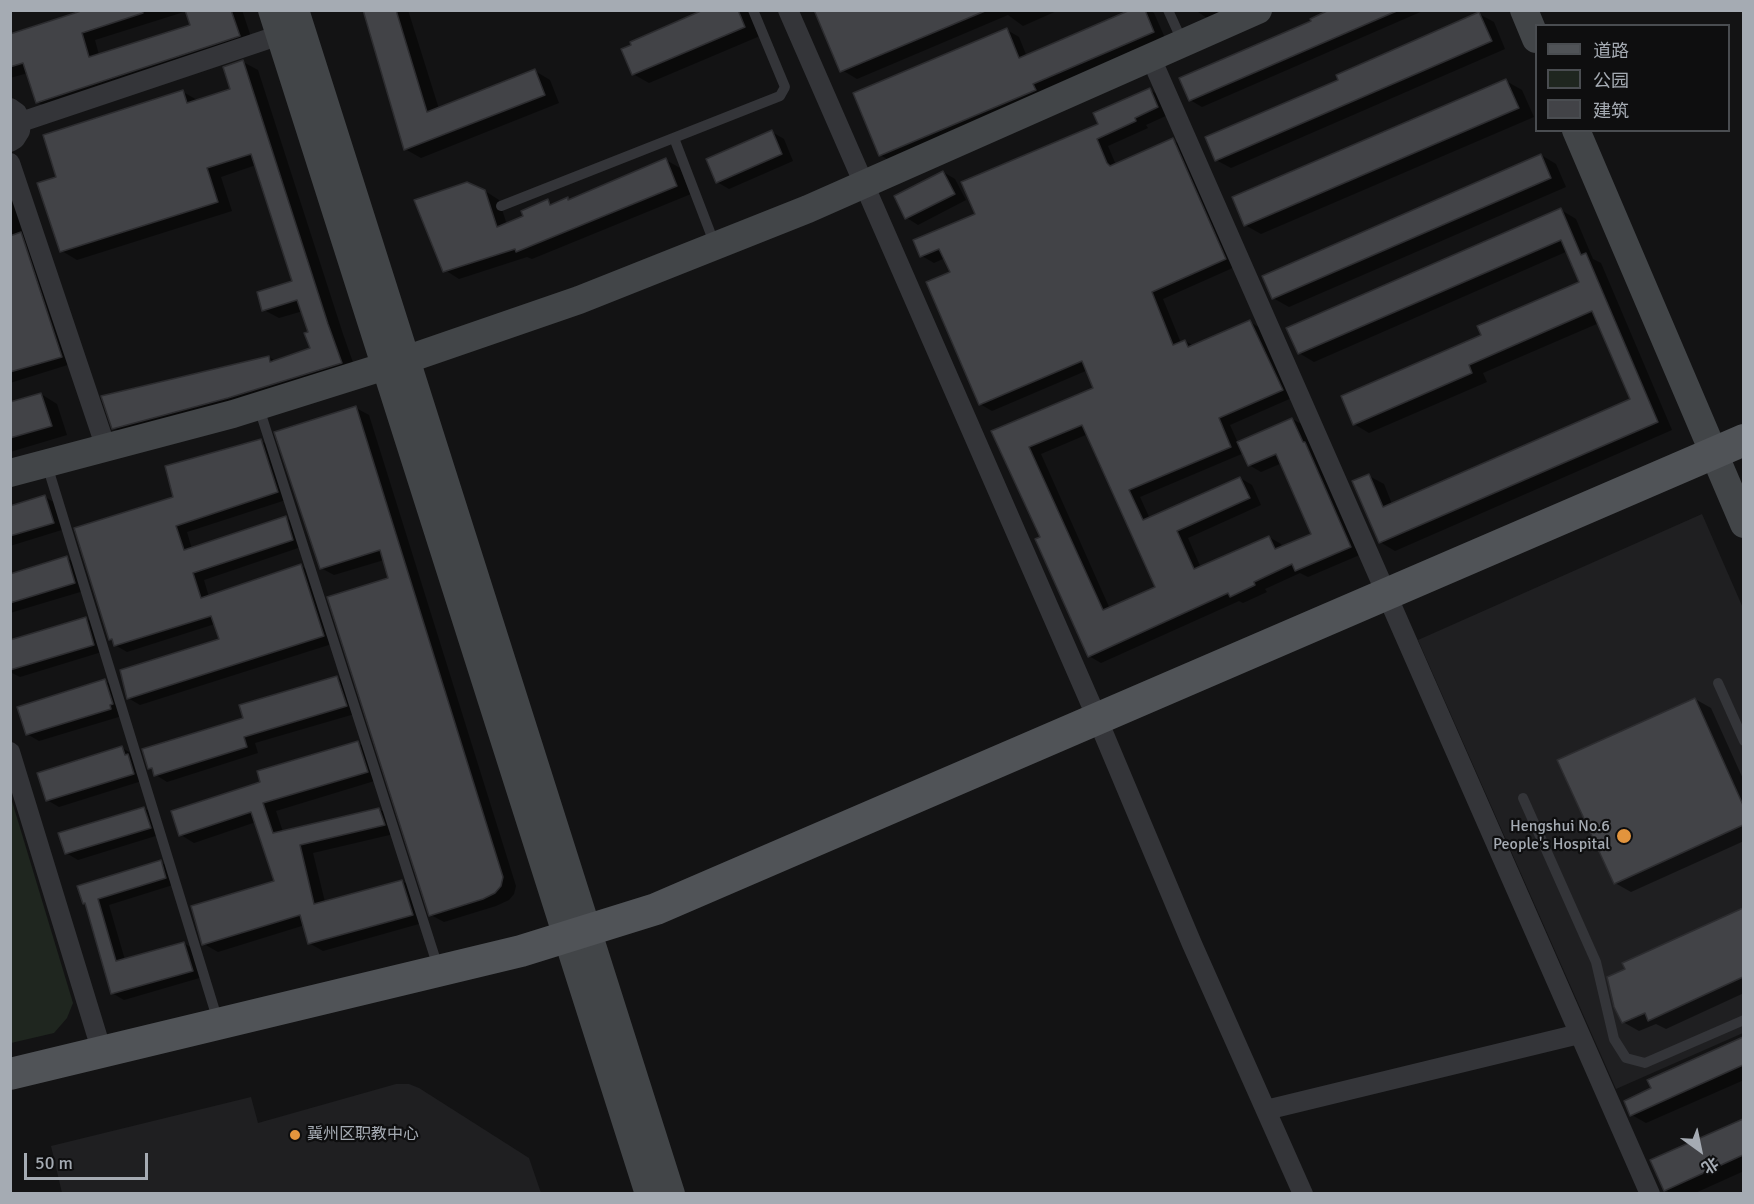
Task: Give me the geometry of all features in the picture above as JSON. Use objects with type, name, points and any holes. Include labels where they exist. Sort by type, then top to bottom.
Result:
[{"type":"main road","points":[[295,10],[395,363]]},
{"type":"main road","points":[[10,473],[258,406],[395,363],[579,300],[863,184],[1258,10]]},
{"type":"main road","points":[[1524,10],[1535,37]]},
{"type":"main road","points":[[276,23],[395,363],[577,935],[649,1194]]},
{"type":"main road","points":[[1577,132],[1743,524]]},
{"type":"main road","points":[[10,1074],[577,935],[656,909],[1743,440]]},
{"type":"main road","points":[[577,935],[671,1194]]},
{"type":"street","points":[[788,10],[1097,718],[1192,944],[1303,1194]]},
{"type":"street","points":[[10,142],[20,131],[16,115],[276,23]]},
{"type":"street","points":[[1151,58],[1650,1194]]},
{"type":"street","points":[[10,163],[106,448]]},
{"type":"street","points":[[10,752],[102,1052]]},
{"type":"street","points":[[1266,1110],[1579,1034]]},
{"type":"lane","points":[[501,206],[780,96],[785,87],[753,10]]},
{"type":"lane","points":[[1168,10],[1184,43]]},
{"type":"lane","points":[[674,138],[715,245]]},
{"type":"lane","points":[[258,406],[439,970]]},
{"type":"lane","points":[[46,464],[219,1024]]},
{"type":"lane","points":[[1718,683],[1743,741]]},
{"type":"lane","points":[[1523,798],[1596,962],[1614,1039],[1626,1058],[1645,1063],[1743,1020]]},
{"type":"shaded area","name":"Hengshui No.6 People's Hospital","points":[[1702,514],[1743,608],[1743,1033],[1616,1089],[1418,640]]},
{"type":"shaded area","name":"冀州区职教中心","points":[[396,1084],[409,1084],[419,1088],[529,1158],[541,1193],[62,1193],[51,1146],[251,1097],[258,1123]]},
{"type":"green space","points":[[11,798],[73,1003],[67,1018],[54,1033],[11,1043]]},
{"type":"building","points":[[84,10],[142,10],[143,13],[82,33],[89,57],[190,25],[185,10],[231,10],[240,36],[36,103],[23,63],[10,67],[10,34]]},
{"type":"building","points":[[363,10],[396,10],[427,112],[535,69],[545,95],[404,150]]},
{"type":"building","points":[[703,10],[738,10],[745,27],[632,75],[621,49],[631,45],[630,42]]},
{"type":"building","points":[[814,10],[985,10],[985,11],[840,72]]},
{"type":"building","points":[[1130,10],[1145,10],[1154,32],[1033,84],[1036,90],[879,156],[853,93],[1007,28],[1019,58]]},
{"type":"building","points":[[1329,10],[1399,10],[1189,101],[1179,78],[1311,21],[1310,19]]},
{"type":"building","points":[[1479,12],[1492,41],[1215,161],[1205,137],[1338,80],[1336,75]]},
{"type":"building","points":[[243,60],[342,363],[228,398],[112,429],[101,396],[269,356],[270,362],[310,348],[304,333],[308,332],[297,300],[262,311],[257,292],[292,281],[251,154],[207,168],[218,202],[60,252],[37,183],[56,177],[43,135],[183,90],[187,103],[230,89],[223,67]]},
{"type":"building","points":[[1506,79],[1519,108],[1244,226],[1232,197]]},
{"type":"building","points":[[1150,88],[1158,107],[1135,118],[1136,121],[1097,139],[1107,163],[1110,166],[1173,138],[1226,259],[1152,292],[1173,345],[1185,340],[1188,347],[1250,320],[1283,390],[1219,418],[1231,447],[1129,490],[1143,520],[1240,477],[1250,498],[1177,531],[1194,569],[1269,536],[1275,549],[1311,534],[1276,454],[1248,466],[1237,442],[1292,418],[1305,442],[1351,547],[1295,571],[1292,564],[1254,582],[1255,585],[1230,597],[1228,593],[1088,657],[1035,539],[1040,537],[991,431],[1093,388],[1082,361],[979,405],[926,282],[950,272],[939,249],[920,257],[913,240],[975,214],[961,182],[1098,124],[1093,113]],"holes":[[[1082,425],[1155,587],[1103,610],[1029,447]]]},
{"type":"building","points":[[772,130],[782,154],[716,183],[706,159]]},
{"type":"building","points":[[1541,154],[1551,178],[1272,299],[1262,276]]},
{"type":"building","points":[[666,158],[677,186],[516,252],[515,249],[443,272],[414,200],[467,182],[485,190],[497,227],[523,216],[521,211],[548,199],[550,205],[568,197],[568,200]]},
{"type":"building","points":[[943,171],[955,194],[905,219],[894,196]]},
{"type":"building","points":[[1561,208],[1581,255],[1586,253],[1658,422],[1379,543],[1352,481],[1369,474],[1383,507],[1630,399],[1592,311],[1469,365],[1472,373],[1353,425],[1341,396],[1481,335],[1477,326],[1579,282],[1561,240],[1298,354],[1286,328]]},
{"type":"building","points":[[21,232],[62,357],[10,372],[10,236]]},
{"type":"building","points":[[41,393],[52,426],[10,438],[10,402]]},
{"type":"building","points":[[356,406],[503,877],[501,886],[495,893],[429,916],[327,597],[388,578],[380,550],[320,569],[274,432]]},
{"type":"building","points":[[261,439],[278,492],[176,526],[184,550],[286,516],[293,540],[193,573],[201,598],[301,564],[324,636],[127,699],[120,670],[219,639],[211,616],[114,646],[112,639],[109,640],[74,528],[173,497],[165,466]]},
{"type":"building","points":[[45,495],[54,523],[10,536],[10,506]]},
{"type":"building","points":[[67,556],[75,583],[10,603],[10,574]]},
{"type":"building","points":[[86,617],[94,645],[10,670],[10,640]]},
{"type":"building","points":[[337,676],[347,706],[244,737],[247,747],[154,776],[152,768],[148,769],[142,749],[243,718],[239,705]]},
{"type":"building","points":[[105,679],[113,704],[110,705],[111,709],[26,735],[17,707]]},
{"type":"building","points":[[1695,698],[1743,805],[1743,825],[1614,884],[1557,760]]},
{"type":"building","points":[[358,741],[368,772],[263,803],[273,833],[379,808],[385,825],[300,845],[314,904],[402,880],[413,915],[308,944],[300,915],[202,945],[191,906],[274,881],[251,812],[179,836],[171,811],[260,782],[257,771]]},
{"type":"building","points":[[122,746],[125,755],[128,754],[134,774],[46,801],[37,773]]},
{"type":"building","points":[[144,807],[151,828],[65,854],[58,833]]},
{"type":"building","points":[[161,860],[166,878],[98,899],[116,961],[184,942],[193,971],[111,994],[85,903],[83,904],[77,886]]},
{"type":"building","points":[[1743,908],[1743,977],[1648,1021],[1645,1013],[1622,1023],[1614,1007],[1607,977],[1625,969],[1622,963]]},
{"type":"building","points":[[1743,1037],[1743,1065],[1630,1116],[1624,1101],[1651,1088],[1647,1080]]},
{"type":"building","points":[[1743,1119],[1743,1155],[1664,1191],[1650,1160]]},
{"type":"place","name":"Hengshui No.6 People's Hospital","points":[[1624,836]]},
{"type":"place","name":"冀州区职教中心","points":[[295,1135]]}]
